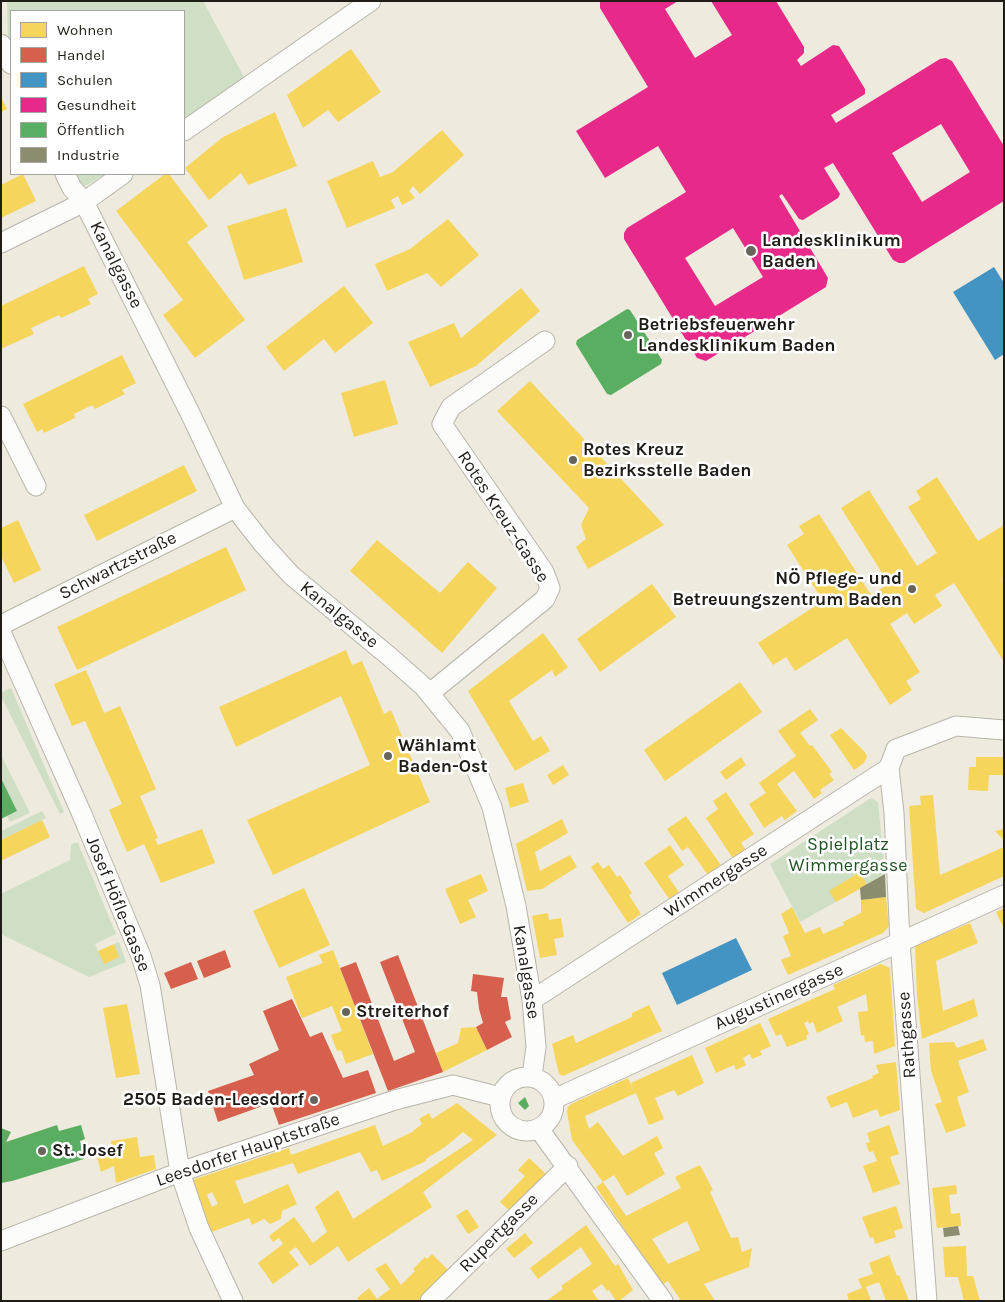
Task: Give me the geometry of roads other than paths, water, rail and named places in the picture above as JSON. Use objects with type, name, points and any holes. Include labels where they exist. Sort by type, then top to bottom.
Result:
[{"type":"street","points":[[185,130],[371,1]]},
{"type":"street","points":[[1,44],[10,62]]},
{"type":"street","name":"Kanalgasse","points":[[66,175],[72,188],[84,202],[235,508],[263,544],[291,575],[390,657],[430,693],[460,731],[492,807],[516,906],[532,1000],[536,1047],[532,1076]]},
{"type":"street","points":[[1,244],[84,202],[122,175]]},
{"type":"street","name":"Rotes Kreuz-Gasse","points":[[430,693],[545,599],[550,588],[544,572],[442,424],[451,407],[545,341]]},
{"type":"street","points":[[1,416],[36,486]]},
{"type":"street","name":"Schwartzstraße","points":[[1,625],[235,508]]},
{"type":"street","name":"Josef Höfle-Gasse","points":[[1,632],[81,812],[141,956],[150,985],[180,1172],[199,1228],[233,1301]]},
{"type":"street","name":"Wimmergasse","points":[[532,1000],[888,768],[896,749],[956,726],[1004,730]]},
{"type":"street","name":"Rathgasse","points":[[888,768],[894,813],[900,942],[927,1301]]},
{"type":"street","name":"Augustinergasse","points":[[554,1098],[1004,895]]},
{"type":"street","points":[[532,1076],[545,1083],[554,1098],[551,1117],[539,1128],[528,1131],[514,1128],[501,1114],[500,1097],[505,1087],[516,1079],[532,1076]]},
{"type":"street","name":"Leesdorfer Hauptstraße","points":[[1,1241],[180,1172],[395,1100],[453,1085],[500,1097]]},
{"type":"street","points":[[539,1128],[663,1301]]},
{"type":"street","name":"Rupertgasse","points":[[430,1301],[568,1166]]},
{"type":"place","name":"Landesklinikum Baden","points":[[751,251]]},
{"type":"place","name":"Betriebsfeuerwehr Landesklinikum Baden","points":[[628,335]]},
{"type":"place","name":"Rotes Kreuz Bezirksstelle Baden","points":[[573,460]]},
{"type":"place","name":"NÖ Pflege- und Betreuungszentrum Baden","points":[[912,589]]},
{"type":"place","name":"Wählamt Baden-Ost","points":[[388,756]]},
{"type":"place","name":"Streiterhof","points":[[346,1012]]},
{"type":"place","name":"2505 Baden-Leesdorf","points":[[314,1100]]},
{"type":"place","name":"St. Josef","points":[[42,1151]]},
{"type":"park label","name":"Spielplatz Wimmergasse","points":[[848,855]]}]
